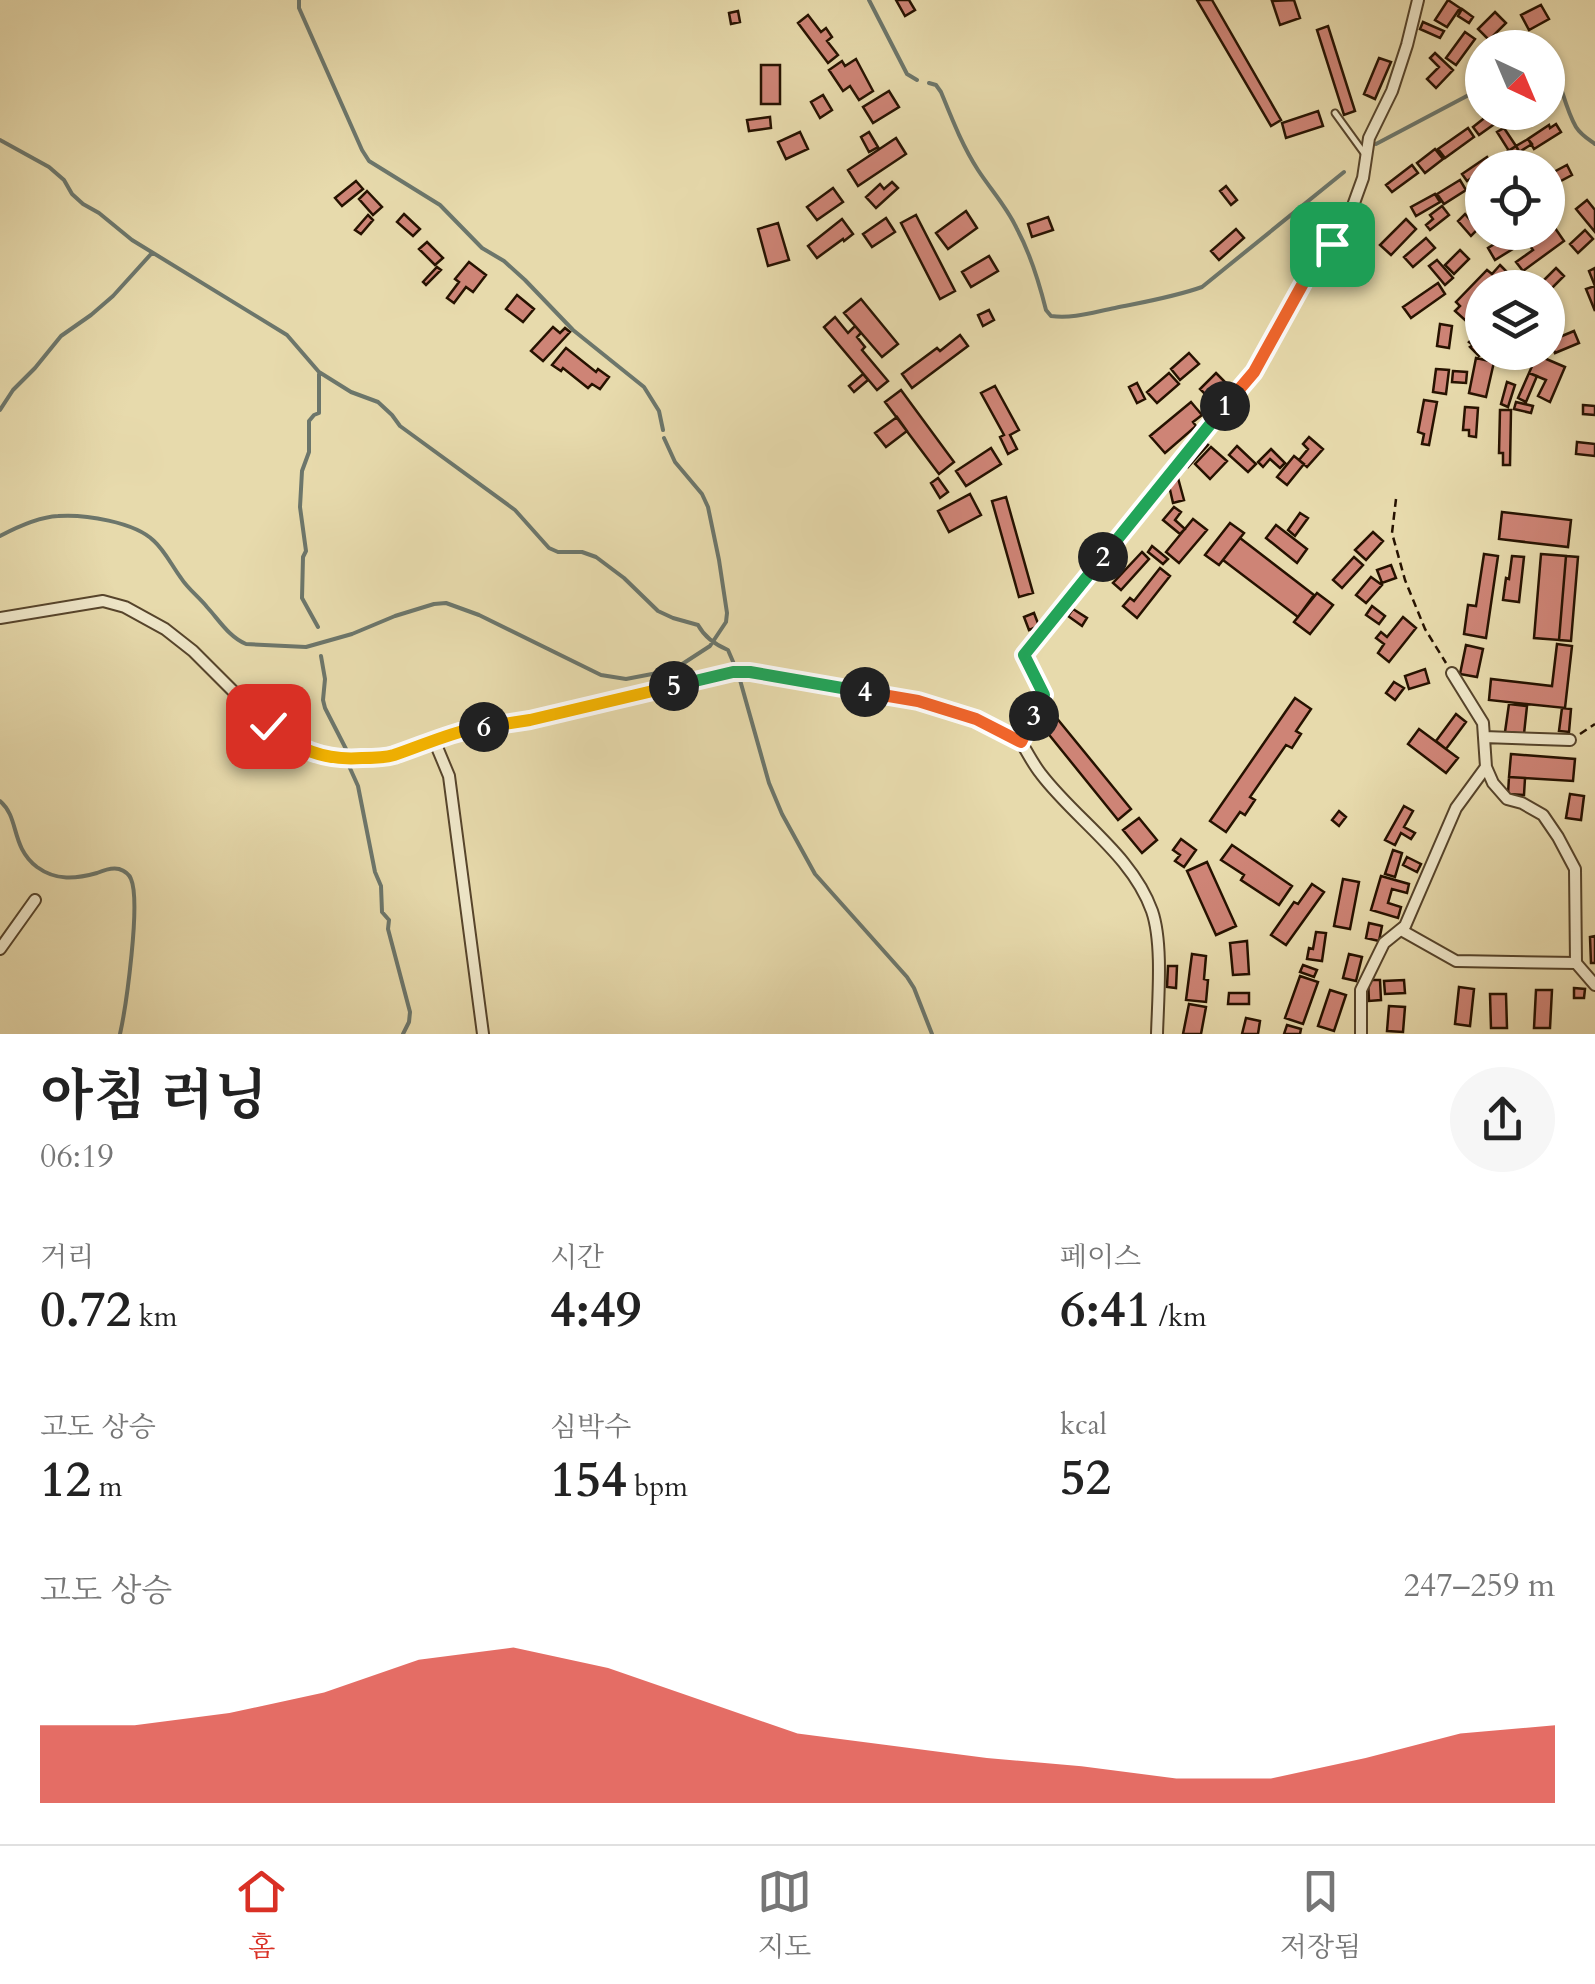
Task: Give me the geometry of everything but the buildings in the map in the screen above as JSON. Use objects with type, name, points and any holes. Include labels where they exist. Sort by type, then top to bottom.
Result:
[{"type":"street","points":[[1021,742],[1044,695],[1024,655],[1254,372],[1306,278],[1350,214],[1363,178],[1369,138],[1392,92],[1418,0]]},
{"type":"street","points":[[0,618],[102,601],[125,607],[165,629],[192,650],[289,743],[341,760],[389,756],[465,729],[530,720],[750,672],[918,701],[976,719],[1021,742],[1041,774],[1141,888],[1153,914],[1157,943],[1157,1034]]},
{"type":"street","points":[[1452,673],[1483,723],[1486,767],[1493,784],[1507,798],[1542,816],[1575,870],[1576,964],[1595,985]]},
{"type":"street","points":[[1484,737],[1570,740]]},
{"type":"street","points":[[434,740],[449,776],[483,1034]]},
{"type":"street","points":[[1361,1034],[1361,990],[1384,943],[1405,926],[1456,808],[1486,767]]},
{"type":"street","points":[[0,949],[35,900]]},
{"type":"street","points":[[1401,930],[1456,961],[1576,964]]},
{"type":"lane","points":[[1335,113],[1366,155]]},
{"type":"path","points":[[1396,499],[1392,533],[1405,580],[1425,629],[1452,673]]},
{"type":"path","points":[[1570,740],[1595,724]]},
{"type":"waterway","points":[[299,0],[299,8],[369,161],[440,205],[482,248],[525,280],[573,330],[644,387],[659,411],[663,430]]},
{"type":"waterway","points":[[869,0],[907,74],[917,80]]},
{"type":"waterway","points":[[929,83],[941,92],[972,161],[1013,221],[1051,316],[1083,315],[1202,287],[1344,172]]},
{"type":"waterway","points":[[1376,144],[1465,97]]},
{"type":"waterway","points":[[1565,102],[1576,127],[1595,144]]},
{"type":"waterway","points":[[0,140],[49,167],[83,204],[132,240],[287,335],[319,372],[351,392],[378,402],[400,426],[515,510],[549,548],[596,557],[658,611],[698,625],[711,640],[728,650],[734,664]]},
{"type":"waterway","points":[[0,410],[61,336],[113,296],[152,253]]},
{"type":"waterway","points":[[318,627],[302,598],[306,551],[300,507],[302,471],[309,452],[309,421],[319,413],[319,374]]},
{"type":"waterway","points":[[0,536],[36,520],[58,516],[95,518],[135,529],[158,545],[187,586],[229,633],[246,644],[306,647],[446,603],[479,615],[601,675],[626,679],[673,670],[710,646],[726,622],[708,507],[675,462],[664,438]]},
{"type":"waterway","points":[[321,656],[325,708],[346,749]]},
{"type":"waterway","points":[[740,680],[769,783],[782,814],[815,874],[907,977],[932,1034]]},
{"type":"waterway","points":[[349,766],[358,786],[381,886],[382,912],[389,920],[410,1012],[403,1034]]},
{"type":"waterway","points":[[0,801],[28,859],[44,872],[74,877],[116,868],[130,877],[134,891],[133,931],[120,1034]]},
{"type":"route","points":[[268,726],[289,743],[314,754],[341,760],[389,756],[465,729],[530,720],[733,672],[750,672],[918,701],[976,719],[1021,742],[1044,695],[1024,655],[1254,372],[1306,278],[1332,244]]}]
